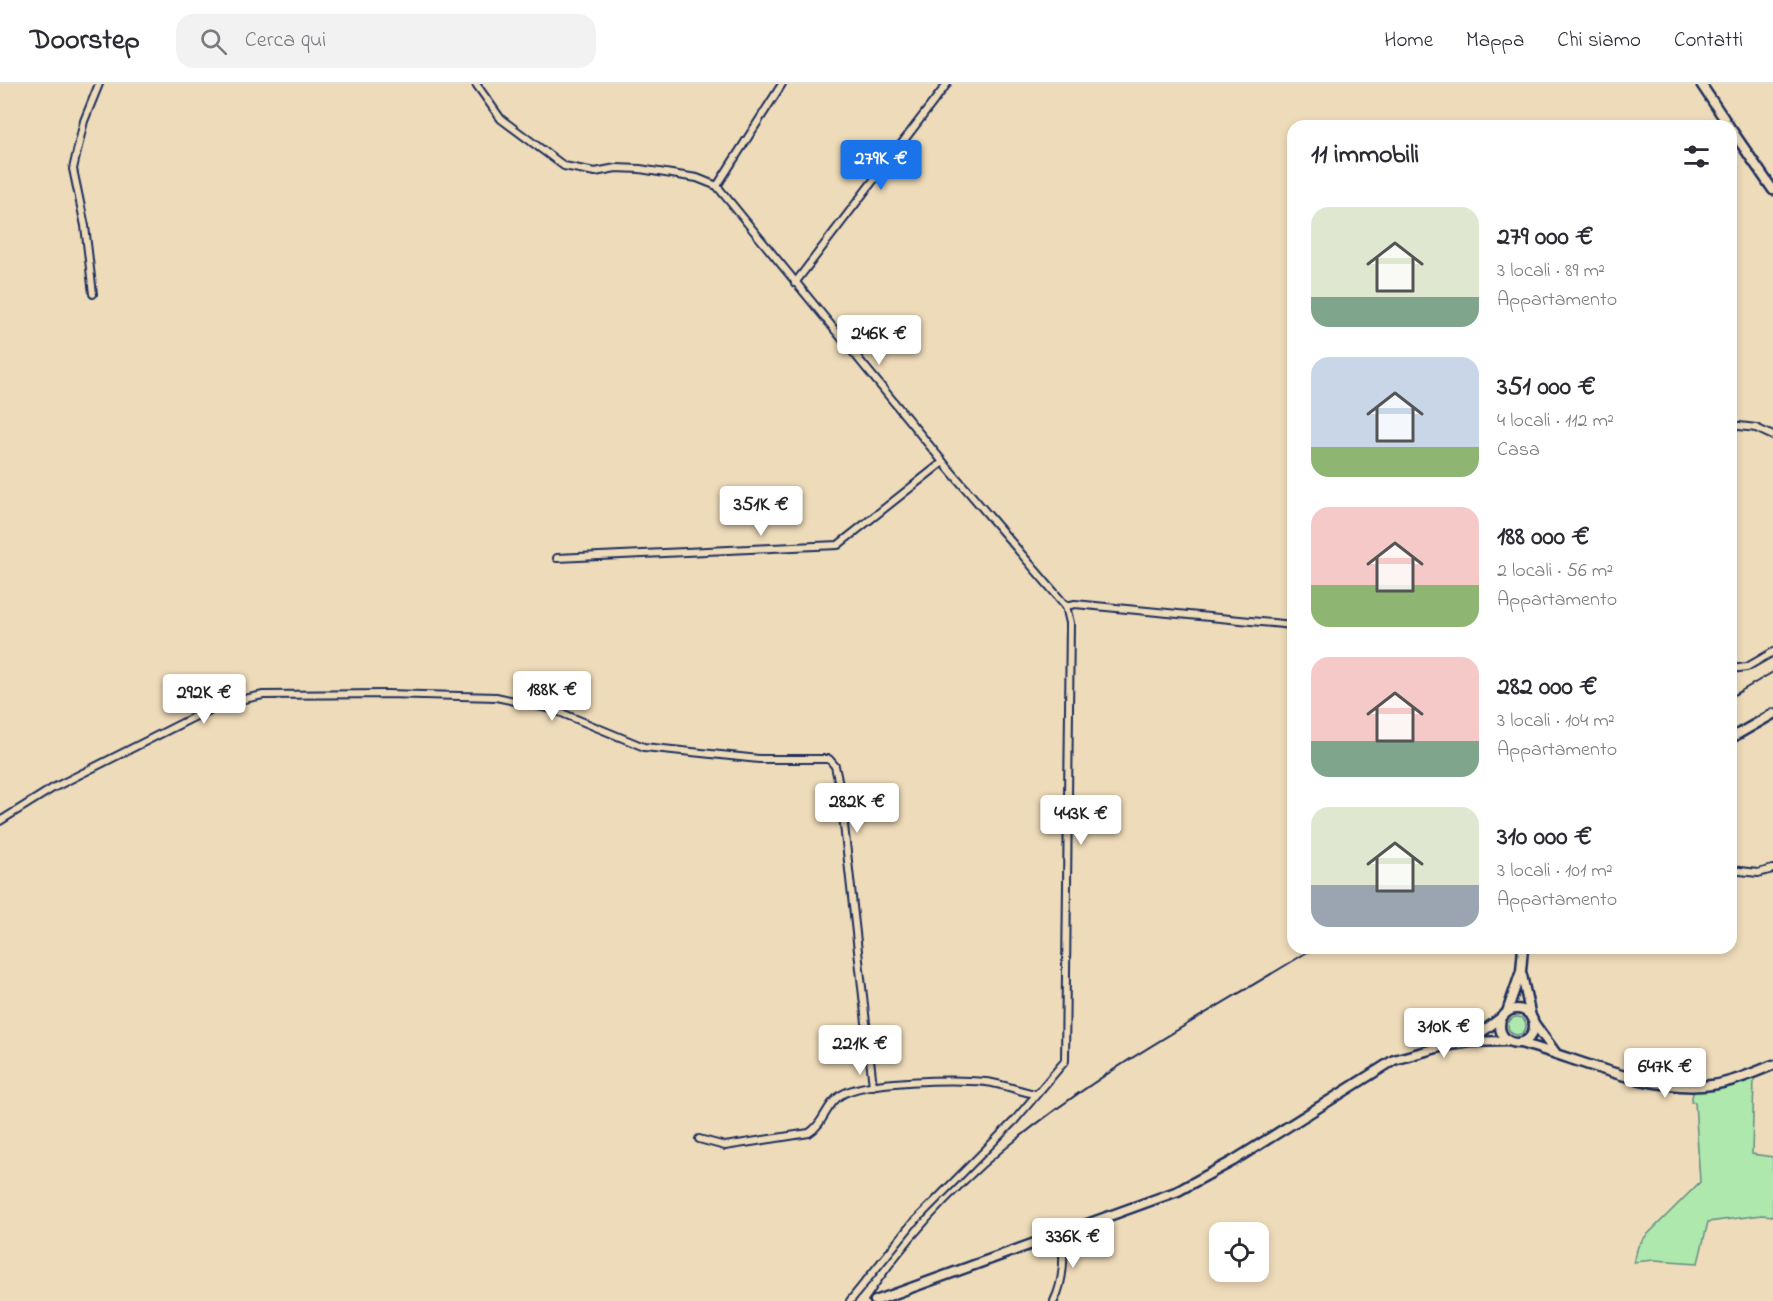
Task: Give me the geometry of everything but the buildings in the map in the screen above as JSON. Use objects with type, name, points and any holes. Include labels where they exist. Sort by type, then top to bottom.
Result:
[{"type":"main road","points":[[1701,84],[1725,120]]},
{"type":"main road","points":[[1737,137],[1773,190]]},
{"type":"main road","points":[[1737,735],[1773,714]]},
{"type":"main road","points":[[1508,1041],[1501,1033],[1521,971],[1522,954]]},
{"type":"main road","points":[[1520,1043],[1530,1038],[1532,1020],[1521,971]]},
{"type":"main road","points":[[1470,1042],[1505,1015],[1523,1010],[1555,1052]]},
{"type":"main road","points":[[876,1301],[1164,1197],[1215,1171],[1394,1060],[1419,1051],[1470,1042],[1508,1041],[1555,1052],[1667,1086],[1724,1083],[1773,1065]]},
{"type":"street","points":[[93,294],[85,226],[73,169],[84,121],[99,84]]},
{"type":"street","points":[[476,84],[501,119],[564,166],[596,172],[616,168],[640,169],[697,178],[717,186],[943,462],[1066,606],[1070,623],[1067,1054],[1061,1067],[1035,1094],[1014,1121],[911,1225],[850,1301]]},
{"type":"street","points":[[717,186],[782,84]]},
{"type":"street","points":[[795,283],[947,84]]},
{"type":"street","points":[[1737,426],[1756,428],[1773,436]]},
{"type":"street","points":[[557,558],[838,545],[943,462]]},
{"type":"street","points":[[1066,606],[1075,604],[1287,624]]},
{"type":"street","points":[[1737,668],[1748,667],[1773,652]]},
{"type":"street","points":[[0,821],[53,788],[200,714],[231,702],[263,695],[405,694],[496,697],[552,709],[644,747],[759,759],[829,759],[835,766],[840,789],[873,1086]]},
{"type":"street","points":[[1737,871],[1758,873],[1773,869]]},
{"type":"street","points":[[699,1139],[725,1146],[809,1133],[815,1129],[840,1095],[873,1086],[988,1082],[1035,1094]]},
{"type":"street","points":[[1054,1301],[1059,1288],[1062,1257],[1060,1234]]},
{"type":"green space","points":[[1517,1017],[1523,1020],[1526,1026],[1523,1032],[1517,1035],[1511,1032],[1508,1026],[1511,1020]]},
{"type":"green space","points":[[1754,1078],[1752,1154],[1773,1157],[1773,1216],[1762,1215],[1708,1222],[1698,1263],[1654,1260],[1634,1262],[1638,1246],[1645,1237],[1700,1182],[1695,1102],[1691,1102],[1693,1093],[1698,1090],[1731,1086]]},
{"type":"railway","points":[[1737,693],[1773,672]]},
{"type":"railway","points":[[868,1301],[913,1240],[962,1188],[1015,1141],[1070,1099],[1128,1060],[1304,954]]}]
